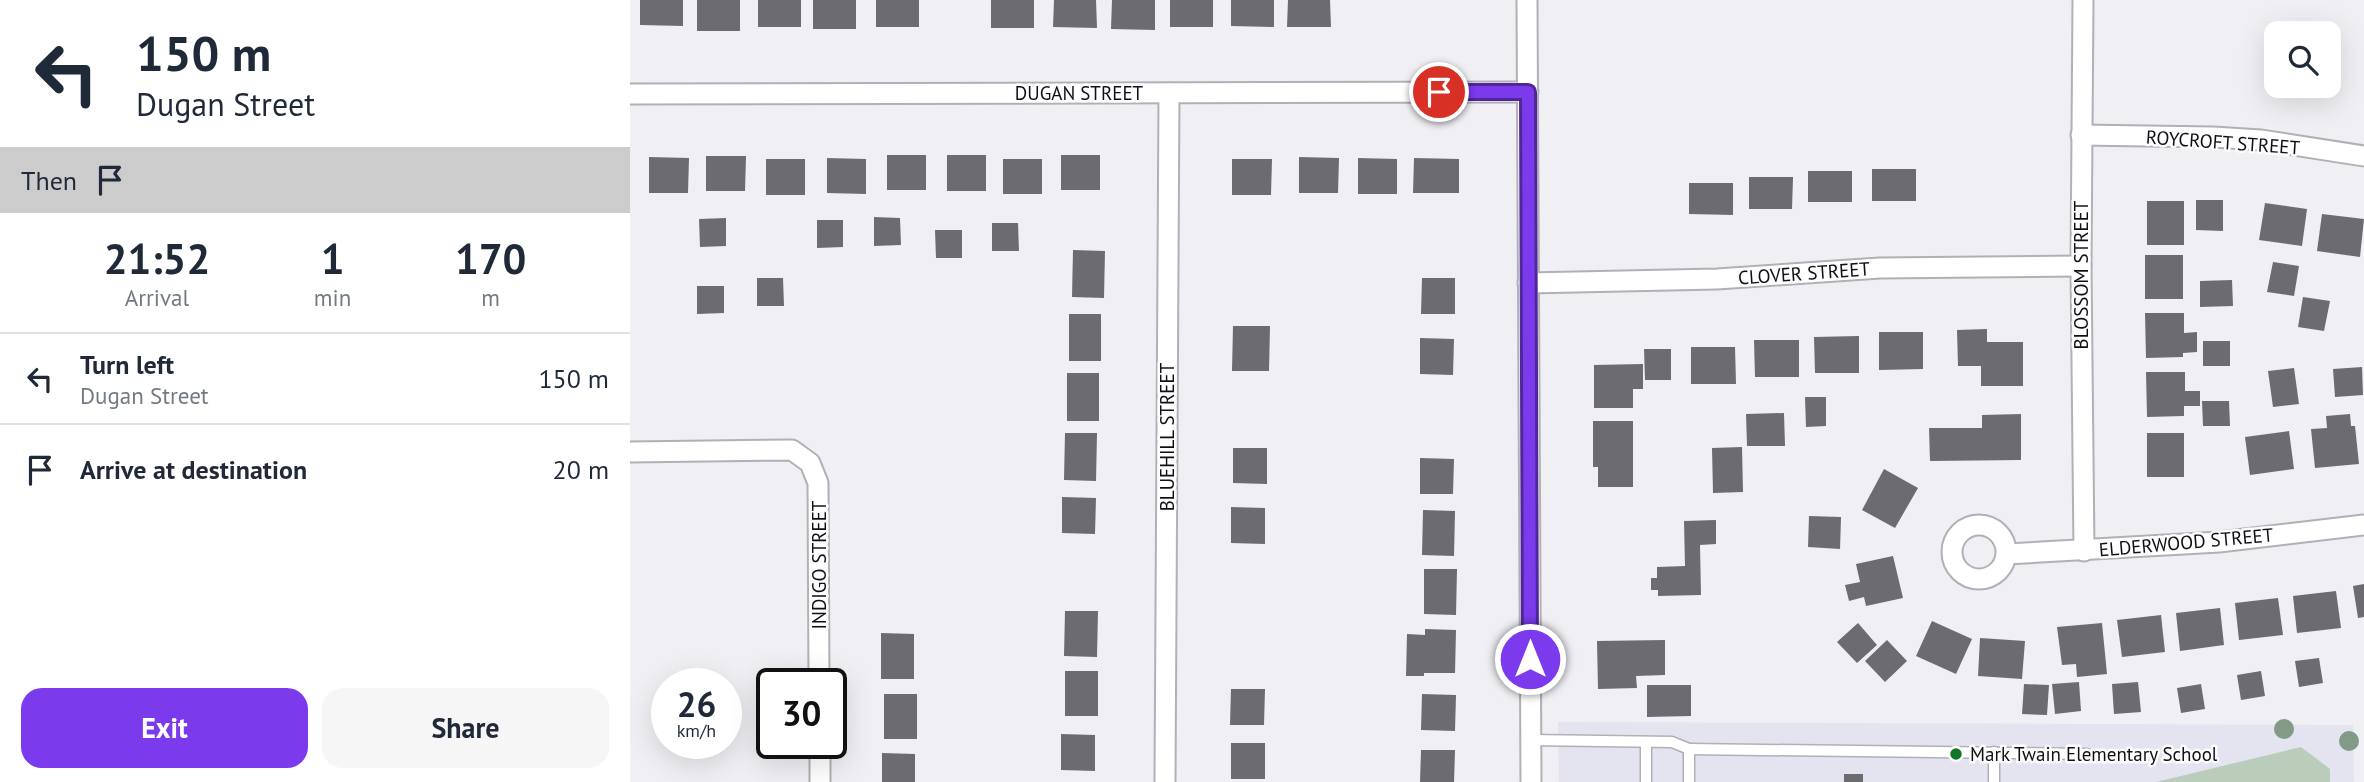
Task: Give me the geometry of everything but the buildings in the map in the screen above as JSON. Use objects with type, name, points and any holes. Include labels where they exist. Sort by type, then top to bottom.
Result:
[{"type":"street","points":[[1527,0],[1531,782]]},
{"type":"street","name":"BLOSSOM STREET","points":[[2083,0],[2081,266],[2084,551]]},
{"type":"street","name":"DUGAN STREET","points":[[630,93],[1528,92]]},
{"type":"street","name":"BLUEHILL STREET","points":[[1165,782],[1169,93]]},
{"type":"street","name":"ROYCROFT STREET","points":[[2081,135],[2237,139],[2364,156]]},
{"type":"street","name":"CLOVER STREET","points":[[1528,284],[1717,279],[1880,268],[2081,266]]},
{"type":"street","name":"INDIGO STREET","points":[[630,452],[792,450],[810,463],[818,483],[819,668]]},
{"type":"street","name":"ELDERWOOD STREET","points":[[2007,554],[2219,542],[2364,525]]},
{"type":"street","points":[[820,759],[820,782]]},
{"type":"lane","points":[[1530,740],[1672,742],[1689,749],[2087,754]]},
{"type":"lane","points":[[1646,741],[1646,782]]},
{"type":"lane","points":[[1689,749],[1689,782]]},
{"type":"lane","points":[[1994,752],[1994,782]]},
{"type":"shaded area","name":"Mark Twain Elementary School","points":[[1558,722],[2353,725],[2354,782],[1559,782]]},
{"type":"green space","points":[[2301,747],[2330,769],[2330,782],[2156,782]]},
{"type":"place","name":"Mark Twain Elementary School","points":[[1956,754]]},
{"type":"route","points":[[1439,92],[1528,92],[1530,659]]}]
